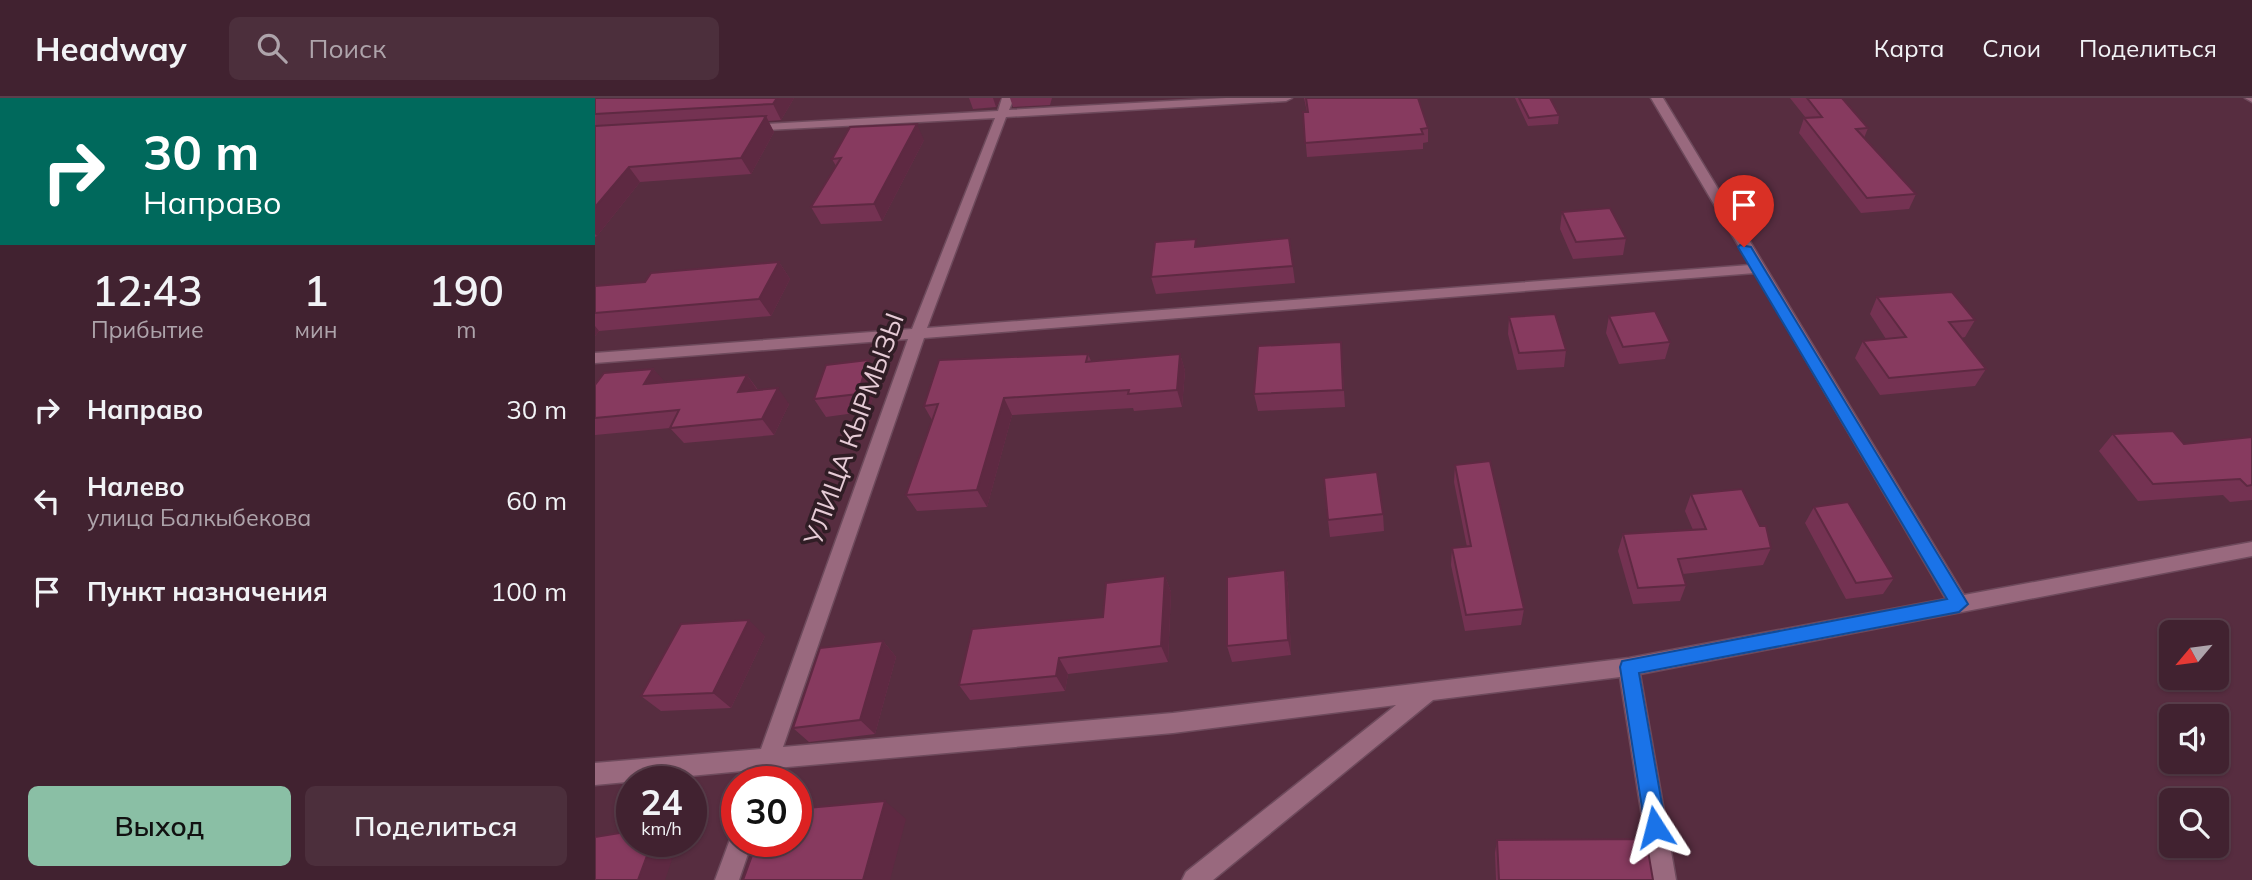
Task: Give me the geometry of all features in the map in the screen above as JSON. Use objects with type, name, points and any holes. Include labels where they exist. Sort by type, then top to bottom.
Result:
[{"type":"street","points":[[740,129],[1006,106],[1286,98]]},
{"type":"street","points":[[1657,98],[1959,604]]},
{"type":"street","name":"УЛИЦА КЫРМЫЗЫ","points":[[765,766],[917,335],[1006,106]]},
{"type":"street","points":[[595,358],[1757,269]]},
{"type":"street","points":[[595,774],[1173,723],[1629,667],[2252,549]]},
{"type":"street","points":[[1629,667],[1664,880]]},
{"type":"street","points":[[1194,880],[1428,692]]},
{"type":"street","points":[[727,880],[735,857]]},
{"type":"building","points":[[595,98],[777,98],[773,104],[595,114]]},
{"type":"building","points":[[1306,98],[1418,98],[1428,128],[1421,129],[1423,134],[1305,143],[1303,112],[1308,112]]},
{"type":"building","points":[[1519,98],[1550,98],[1559,115],[1529,118]]},
{"type":"building","points":[[1807,98],[1842,98],[1868,128],[1856,129],[1916,194],[1867,198],[1804,118],[1822,117]]},
{"type":"building","points":[[766,116],[741,158],[629,167],[595,207],[595,126]]},
{"type":"building","points":[[917,124],[874,204],[811,207],[841,158],[832,159],[850,127]]},
{"type":"building","points":[[1610,208],[1626,238],[1576,242],[1562,212]]},
{"type":"building","points":[[1289,238],[1293,266],[1151,277],[1155,242],[1196,239],[1195,247]]},
{"type":"building","points":[[779,262],[759,299],[595,313],[595,286],[645,282],[651,273]]},
{"type":"building","points":[[1952,292],[1975,320],[1949,322],[1986,369],[1889,378],[1863,341],[1906,337],[1877,297]]},
{"type":"building","points":[[1655,311],[1670,342],[1623,347],[1609,316]]},
{"type":"building","points":[[1555,314],[1566,350],[1519,353],[1509,317]]},
{"type":"building","points":[[1341,342],[1343,390],[1254,394],[1258,346]]},
{"type":"building","points":[[1088,354],[1086,362],[1180,354],[1177,390],[1128,394],[1129,390],[1004,398],[977,490],[906,495],[938,404],[924,406],[939,360]]},
{"type":"building","points":[[868,360],[858,394],[814,399],[826,365]]},
{"type":"building","points":[[653,369],[644,384],[747,375],[738,392],[778,388],[762,419],[670,428],[679,410],[595,418],[595,385],[604,373]]},
{"type":"building","points":[[2173,431],[2184,444],[2252,437],[2252,485],[2247,486],[2240,479],[2153,484],[2113,434]]},
{"type":"building","points":[[1490,461],[1524,609],[1466,615],[1452,548],[1471,546],[1455,465]]},
{"type":"building","points":[[1377,472],[1383,514],[1328,520],[1324,478]]},
{"type":"building","points":[[1742,489],[1760,526],[1766,526],[1771,548],[1678,559],[1686,585],[1638,588],[1623,534],[1706,529],[1691,494]]},
{"type":"building","points":[[1848,502],[1894,578],[1856,583],[1814,507]]},
{"type":"building","points":[[1285,570],[1288,640],[1227,646],[1227,577]]},
{"type":"building","points":[[1165,576],[1161,646],[1059,658],[1056,676],[959,685],[972,629],[1103,617],[1106,583]]},
{"type":"building","points":[[749,620],[713,693],[641,696],[681,624]]},
{"type":"building","points":[[883,641],[860,720],[793,728],[820,648]]},
{"type":"building","points":[[885,801],[863,880],[743,880],[751,857],[812,857],[812,808]]},
{"type":"building","points":[[616,834],[616,857],[646,857],[638,880],[595,880],[595,837]]},
{"type":"building","points":[[1646,839],[1653,880],[1499,880],[1497,840]]},
{"type":"route","points":[[1655,827],[1629,667],[1959,604],[1744,247]]}]
